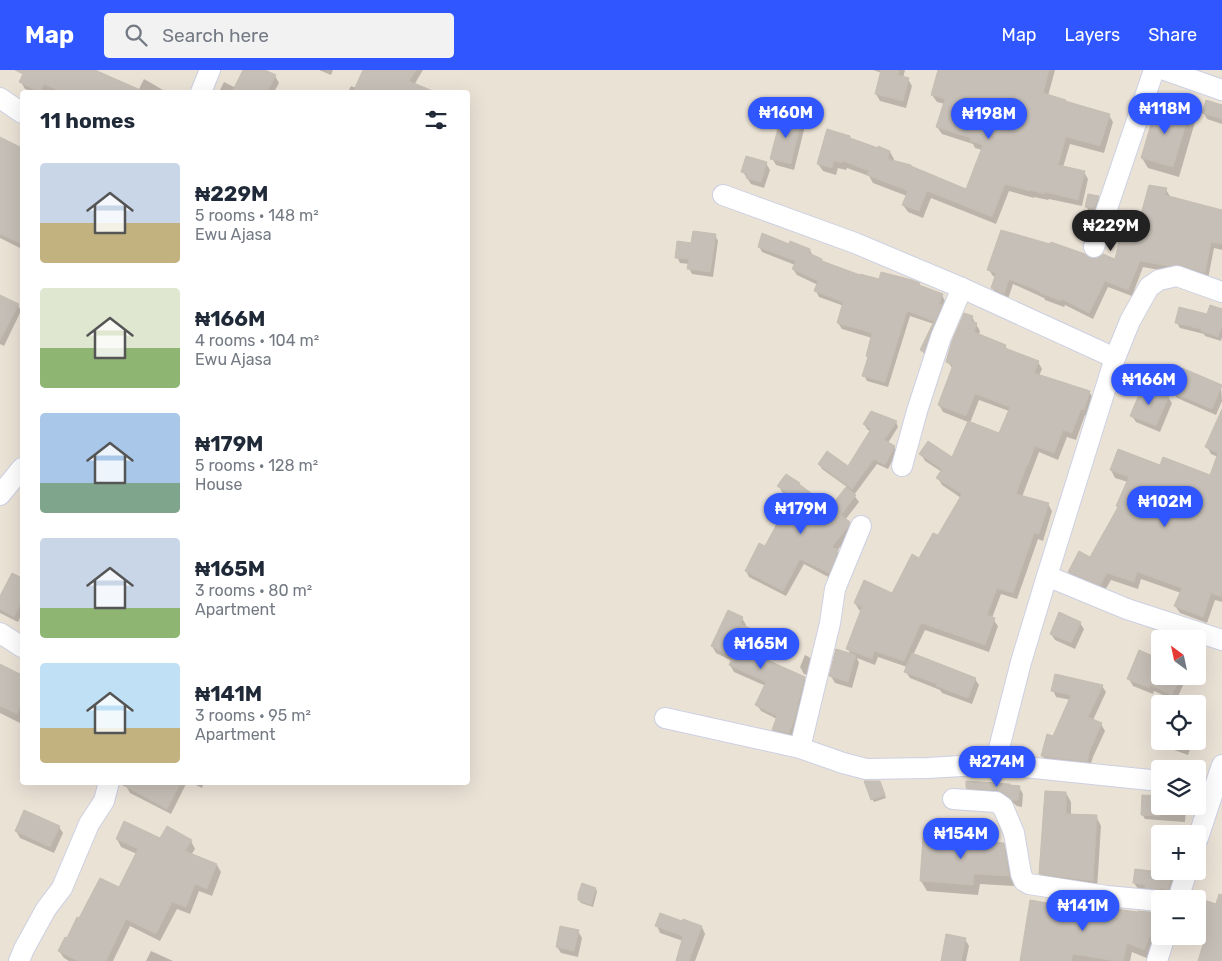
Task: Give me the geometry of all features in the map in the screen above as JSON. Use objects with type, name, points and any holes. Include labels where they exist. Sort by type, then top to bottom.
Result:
[{"type":"street","points":[[201,90],[210,70]]},
{"type":"street","points":[[1094,247],[1154,70]]},
{"type":"street","points":[[1165,70],[1222,90]]},
{"type":"street","points":[[0,98],[20,113]]},
{"type":"street","points":[[723,195],[855,243],[962,288],[1115,358]]},
{"type":"street","points":[[995,764],[1021,662],[1047,576],[1115,358],[1130,321],[1149,287],[1159,280],[1177,276],[1222,292]]},
{"type":"street","points":[[902,466],[941,337],[962,288]]},
{"type":"street","points":[[0,495],[20,470]]},
{"type":"street","points":[[800,748],[830,623],[835,589],[861,526]]},
{"type":"street","points":[[1047,576],[1126,609],[1222,640]]},
{"type":"street","points":[[0,633],[20,646]]},
{"type":"street","points":[[665,718],[800,748],[866,769],[995,764],[1151,780]]},
{"type":"street","points":[[1206,785],[1222,765]]},
{"type":"street","points":[[19,961],[46,909],[62,888],[89,824],[104,801],[108,785]]},
{"type":"street","points":[[953,799],[996,802],[1003,807],[1014,833],[1021,874],[1024,881],[1029,884],[1107,896],[1151,900]]},
{"type":"street","points":[[1157,961],[1162,945]]},
{"type":"building","points":[[15,70],[95,70],[140,90],[58,90],[44,84],[41,90],[36,90],[19,82],[23,74]]},
{"type":"building","points":[[243,70],[265,70],[276,75],[268,90],[233,90]]},
{"type":"building","points":[[363,70],[416,70],[409,81],[430,90],[354,90]]},
{"type":"building","points":[[881,70],[899,70],[898,75],[909,78],[903,101],[875,94]]},
{"type":"building","points":[[938,70],[1049,70],[1043,93],[1110,114],[1100,146],[1066,137],[1058,165],[1085,171],[1078,200],[1005,184],[992,217],[927,191],[919,211],[902,205],[908,191],[867,175],[869,171],[843,161],[842,163],[834,161],[832,168],[817,164],[827,129],[890,151],[888,159],[911,165],[966,189],[983,145],[970,141],[971,138],[936,127],[945,99],[931,95]]},
{"type":"building","points":[[1206,100],[1222,105],[1222,119],[1202,113]]},
{"type":"building","points":[[1163,103],[1190,111],[1173,167],[1141,158],[1157,104],[1162,106]]},
{"type":"building","points":[[782,113],[802,118],[791,164],[770,159]]},
{"type":"building","points":[[0,137],[20,147],[20,243],[0,234]]},
{"type":"building","points":[[746,156],[767,162],[761,182],[746,178],[747,174],[741,172]]},
{"type":"building","points":[[1149,185],[1167,188],[1165,195],[1222,210],[1222,244],[1211,242],[1205,273],[1180,265],[1168,266],[1140,261],[1128,290],[1105,281],[1089,313],[1062,299],[1061,301],[1009,279],[1004,294],[991,288],[996,273],[987,270],[1001,230],[1050,244],[1051,242],[1091,258],[1097,258],[1103,254],[1115,259],[1121,233],[1135,236]]},
{"type":"building","points":[[1088,194],[1099,196],[1094,209],[1085,207]]},
{"type":"building","points":[[693,231],[716,234],[710,272],[687,269],[689,259],[675,258],[677,241],[691,243]]},
{"type":"building","points":[[762,233],[789,244],[790,241],[810,249],[809,253],[822,259],[822,261],[860,275],[879,279],[881,272],[912,280],[920,283],[919,285],[943,294],[939,304],[942,305],[930,332],[924,352],[920,350],[934,321],[907,311],[885,382],[862,376],[868,357],[866,356],[872,333],[837,323],[843,302],[814,291],[818,281],[792,269],[796,261],[758,247]]},
{"type":"building","points":[[0,295],[19,304],[0,340]]},
{"type":"building","points":[[1210,305],[1222,309],[1222,325],[1218,337],[1201,331],[1201,329],[1175,323],[1179,307],[1207,314]]},
{"type":"building","points":[[964,313],[973,316],[971,321],[977,323],[974,332],[1006,345],[1005,348],[1039,361],[1034,373],[1090,391],[1084,410],[1081,409],[1072,433],[1063,430],[1054,453],[1035,446],[1027,465],[1016,494],[1049,503],[1039,534],[1034,533],[1013,593],[997,588],[987,615],[995,618],[985,645],[921,623],[904,661],[874,651],[872,659],[846,649],[862,607],[854,603],[864,580],[892,593],[912,554],[919,558],[933,533],[938,535],[962,494],[936,478],[942,469],[919,454],[928,441],[952,457],[968,421],[999,433],[1010,407],[975,394],[966,416],[938,405],[953,365],[946,362],[952,341]]},
{"type":"building","points":[[1182,368],[1222,385],[1212,409],[1172,392]]},
{"type":"building","points":[[1143,385],[1169,396],[1156,426],[1130,416]]},
{"type":"building","points":[[1222,409],[1222,597],[1211,593],[1203,617],[1174,606],[1182,588],[1137,572],[1134,582],[1107,573],[1100,585],[1068,572],[1079,551],[1090,557],[1118,507],[1116,506],[1129,477],[1110,470],[1118,449],[1160,465],[1163,457],[1210,475],[1218,453],[1205,447]]},
{"type":"building","points":[[871,411],[897,421],[884,440],[895,446],[885,465],[874,459],[852,489],[818,464],[827,451],[848,466],[871,429],[863,424]]},
{"type":"building","points":[[786,474],[830,507],[846,487],[856,495],[841,515],[850,522],[832,547],[838,550],[829,573],[800,559],[783,591],[745,571],[759,543],[765,546],[793,497],[777,486]]},
{"type":"building","points":[[12,573],[20,577],[20,605],[14,617],[0,609],[0,596]]},
{"type":"building","points":[[728,610],[743,617],[740,624],[772,638],[763,658],[805,677],[789,733],[772,730],[777,716],[755,705],[766,682],[729,665],[733,657],[711,646]]},
{"type":"building","points":[[1059,612],[1081,622],[1071,643],[1050,634]]},
{"type":"building","points":[[836,649],[856,655],[848,682],[829,676]]},
{"type":"building","points":[[1139,650],[1151,655],[1151,685],[1177,685],[1172,695],[1150,685],[1149,688],[1127,679]]},
{"type":"building","points":[[912,653],[976,678],[968,698],[904,672]]},
{"type":"building","points":[[0,664],[20,674],[20,707],[17,714],[0,706]]},
{"type":"building","points":[[1055,674],[1103,685],[1088,717],[1102,723],[1090,750],[1087,762],[1041,756],[1047,734],[1053,736],[1071,695],[1051,691]]},
{"type":"building","points":[[864,781],[880,781],[885,795],[871,800]]},
{"type":"building","points":[[966,781],[1020,786],[1018,800],[1012,800],[1003,792],[997,790],[966,788]]},
{"type":"building","points":[[123,785],[179,785],[167,809]]},
{"type":"building","points":[[1045,791],[1066,792],[1066,814],[1097,815],[1093,881],[1039,874]]},
{"type":"building","points":[[1142,795],[1151,796],[1151,815],[1160,816],[1141,815]]},
{"type":"building","points":[[24,810],[60,826],[50,847],[15,831]]},
{"type":"building","points":[[124,821],[160,838],[167,826],[192,840],[185,851],[217,864],[207,889],[195,884],[186,907],[172,902],[156,934],[126,919],[106,961],[78,961],[58,951],[65,937],[67,938],[77,917],[79,918],[100,878],[119,887],[138,849],[116,839]]},
{"type":"building","points":[[923,837],[1004,843],[1009,876],[974,874],[973,885],[920,881]]},
{"type":"building","points":[[1135,869],[1151,871],[1151,880],[1171,880],[1168,890],[1145,888],[1146,885],[1133,883]]},
{"type":"building","points":[[582,883],[596,888],[591,905],[578,900]]},
{"type":"building","points":[[1219,894],[1222,895],[1222,961],[1198,961],[1203,945],[1206,945],[1206,901],[1216,904]]},
{"type":"building","points":[[1030,900],[1099,912],[1100,907],[1151,912],[1151,933],[1144,950],[1127,943],[1123,961],[1073,954],[1071,961],[1020,961]]},
{"type":"building","points":[[660,913],[702,926],[689,961],[676,961],[683,936],[655,926]]},
{"type":"building","points":[[560,926],[579,930],[574,951],[556,947]]},
{"type":"building","points":[[946,934],[966,938],[961,961],[941,961]]}]
